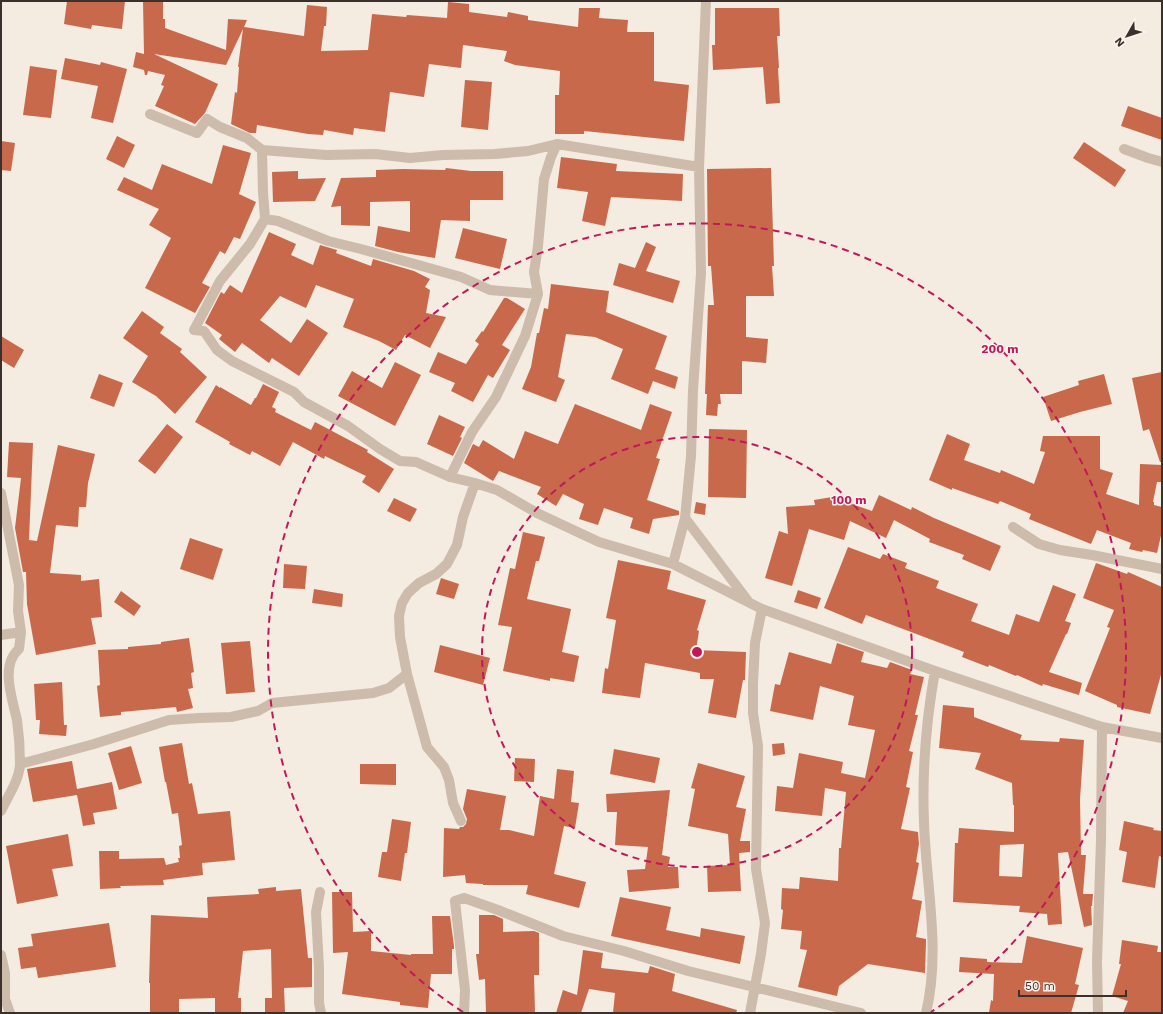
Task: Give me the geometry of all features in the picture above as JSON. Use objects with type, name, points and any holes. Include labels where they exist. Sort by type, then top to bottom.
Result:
[{"type":"street","points":[[673,564],[684,518],[691,456],[693,390],[701,273],[699,167],[706,1]]},
{"type":"street","points":[[150,114],[197,133],[207,119],[220,127],[246,138],[262,150],[326,155],[375,154],[410,158],[528,151],[557,144],[699,167]]},
{"type":"street","points":[[450,476],[472,432],[496,397],[526,336],[538,294],[534,272],[544,179],[557,144]]},
{"type":"street","points":[[1124,149],[1162,162]]},
{"type":"street","points":[[262,150],[265,219],[250,244],[220,281],[194,330],[204,331],[217,350],[232,361],[294,392],[304,402],[348,426],[380,449],[400,461],[416,462],[450,476],[476,482],[497,490],[537,513],[599,542],[673,564],[762,609],[935,671],[1102,727],[1162,738]]},
{"type":"street","points":[[265,219],[278,221],[328,241],[461,277],[490,290],[538,294]]},
{"type":"street","points":[[461,821],[453,803],[449,780],[444,768],[428,747],[407,674],[400,637],[400,616],[402,603],[408,593],[419,583],[436,574],[447,564],[457,545],[463,517],[476,482]]},
{"type":"street","points":[[1,493],[19,585],[18,611],[21,632],[19,649],[13,653],[8,662],[7,676],[10,696],[17,720],[20,764],[18,776],[5,794],[1,811]]},
{"type":"street","points":[[684,518],[750,603]]},
{"type":"street","points":[[1013,527],[1038,544],[1060,550],[1162,569]]},
{"type":"street","points":[[750,1013],[765,923],[756,869],[758,746],[753,713],[755,644],[762,609]]},
{"type":"street","points":[[1,635],[21,632]]},
{"type":"street","points":[[926,1013],[931,994],[933,946],[924,822],[925,762],[929,708],[935,671]]},
{"type":"street","points":[[20,764],[94,744],[170,720],[231,717],[258,711],[272,703],[372,693],[389,688],[407,674]]},
{"type":"street","points":[[1098,1013],[1097,961],[1101,840],[1102,727]]},
{"type":"street","points":[[320,892],[316,912],[319,1003],[321,1013]]},
{"type":"street","points":[[464,1013],[465,990],[455,901],[464,898],[563,936],[624,951],[688,972],[861,1013]]},
{"type":"street","points":[[1,955],[5,973],[5,999],[10,1013]]},
{"type":"building","points":[[67,1],[125,1],[122,29],[92,25],[91,29],[64,24]]},
{"type":"building","points":[[143,1],[163,1],[163,19],[165,19],[165,28],[226,50],[228,19],[247,20],[244,27],[304,36],[307,5],[327,7],[326,26],[324,26],[321,51],[368,50],[372,14],[447,18],[448,2],[469,4],[469,12],[507,17],[508,12],[528,16],[528,20],[578,27],[579,8],[600,8],[599,18],[628,20],[627,32],[654,32],[654,81],[689,85],[684,141],[584,131],[584,134],[555,134],[555,95],[559,95],[560,71],[515,65],[504,61],[507,51],[463,45],[461,68],[429,64],[424,97],[390,92],[385,132],[354,128],[353,135],[324,130],[323,135],[308,134],[257,125],[256,133],[250,133],[231,124],[235,92],[237,93],[238,67],[243,29],[226,65],[154,54],[218,84],[205,113],[195,124],[155,106],[164,86],[161,85],[165,75],[148,71],[147,75],[145,75],[144,70],[133,67],[136,52],[144,54]]},
{"type":"building","points":[[715,8],[779,8],[780,36],[777,36],[780,103],[766,104],[763,67],[713,70],[712,45],[715,45]]},
{"type":"building","points":[[65,58],[100,65],[101,62],[127,69],[113,123],[91,118],[98,86],[61,79]]},
{"type":"building","points":[[30,66],[57,70],[51,118],[23,115]]},
{"type":"building","points":[[465,80],[492,82],[488,130],[461,127]]},
{"type":"building","points":[[1128,106],[1162,118],[1162,140],[1121,126]]},
{"type":"building","points":[[117,136],[135,145],[124,168],[106,159]]},
{"type":"building","points":[[1,141],[15,143],[11,171],[1,170]]},
{"type":"building","points":[[1084,142],[1126,170],[1115,187],[1073,158]]},
{"type":"building","points":[[223,145],[251,153],[239,194],[256,202],[240,239],[234,237],[225,254],[220,251],[202,283],[210,287],[195,313],[145,288],[171,238],[149,225],[159,209],[117,190],[124,177],[152,190],[162,164],[212,184]]},
{"type":"building","points":[[561,157],[617,164],[616,171],[683,174],[682,201],[611,197],[605,226],[582,221],[588,192],[557,188]]},
{"type":"building","points":[[446,168],[471,171],[503,171],[503,200],[470,200],[470,221],[441,220],[435,258],[398,252],[375,246],[378,226],[410,232],[410,201],[370,202],[370,226],[341,225],[341,206],[331,207],[341,178],[376,177],[376,170],[445,170]]},
{"type":"building","points":[[771,168],[774,266],[772,266],[774,296],[746,296],[746,337],[768,339],[766,363],[742,361],[742,394],[720,394],[721,404],[718,404],[717,416],[706,415],[707,394],[705,394],[708,305],[714,305],[711,266],[708,266],[707,169]]},
{"type":"building","points":[[298,171],[298,179],[326,178],[315,201],[273,202],[272,172]]},
{"type":"building","points":[[463,228],[507,239],[500,269],[455,258]]},
{"type":"building","points":[[269,232],[296,244],[291,255],[313,265],[320,245],[337,250],[336,253],[371,266],[373,259],[414,271],[430,279],[425,287],[430,290],[426,313],[446,317],[430,348],[405,335],[396,350],[379,341],[343,327],[354,299],[316,285],[306,308],[280,296],[260,320],[291,343],[307,319],[328,333],[299,376],[272,358],[269,363],[242,343],[235,352],[219,339],[222,335],[205,323],[221,292],[224,294],[230,285],[242,293]]},
{"type":"building","points":[[646,242],[656,247],[646,271],[680,281],[673,303],[613,285],[619,263],[635,268]]},
{"type":"building","points":[[551,284],[609,291],[606,312],[667,336],[655,369],[678,377],[675,389],[653,381],[648,394],[611,379],[623,349],[595,337],[566,334],[558,377],[565,380],[556,402],[522,389],[531,367],[537,333],[539,333],[544,308],[548,309]]},
{"type":"building","points":[[504,298],[507,298],[525,309],[502,345],[510,350],[493,378],[488,375],[473,402],[451,391],[455,383],[429,372],[438,352],[466,364],[479,344],[475,341],[482,331],[483,332]]},
{"type":"building","points":[[142,311],[164,327],[160,333],[182,349],[180,352],[207,377],[175,414],[156,396],[132,382],[148,356],[123,338]]},
{"type":"building","points":[[1,336],[24,350],[14,368],[1,360]]},
{"type":"building","points":[[395,362],[421,375],[395,426],[338,396],[352,371],[382,388]]},
{"type":"building","points":[[1162,372],[1162,462],[1160,462],[1149,429],[1143,431],[1132,378]]},
{"type":"building","points":[[99,374],[123,383],[114,407],[90,398]]},
{"type":"building","points":[[1104,374],[1112,404],[1051,421],[1043,397],[1079,385],[1078,381]]},
{"type":"building","points":[[263,384],[279,392],[272,407],[276,409],[275,412],[311,430],[315,422],[368,450],[367,452],[394,469],[379,493],[362,482],[366,476],[325,456],[324,459],[293,442],[280,466],[252,451],[250,455],[229,444],[230,442],[195,422],[216,385],[251,405]]},
{"type":"building","points":[[575,404],[641,430],[650,404],[672,412],[656,458],[660,459],[647,500],[679,511],[679,515],[653,519],[649,534],[630,528],[633,518],[604,508],[598,525],[579,519],[584,504],[563,494],[556,506],[537,494],[541,487],[499,471],[493,481],[464,463],[473,444],[479,447],[483,440],[514,459],[525,431],[558,444]]},
{"type":"building","points":[[439,415],[465,427],[460,437],[462,438],[453,456],[427,444]]},
{"type":"building","points":[[167,424],[183,437],[155,474],[138,461]]},
{"type":"building","points":[[709,429],[747,430],[746,498],[708,497]]},
{"type":"building","points":[[947,434],[970,444],[964,460],[1000,473],[1001,470],[1034,484],[1045,452],[1040,451],[1043,436],[1100,436],[1100,469],[1113,473],[1106,494],[1139,505],[1140,464],[1162,465],[1162,482],[1157,482],[1153,502],[1154,505],[1162,507],[1162,531],[1157,553],[1129,549],[1131,543],[1097,530],[1091,544],[1029,519],[1031,514],[1000,501],[998,504],[952,488],[952,490],[929,480]]},
{"type":"building","points":[[9,442],[33,443],[29,540],[37,541],[58,445],[95,454],[88,483],[86,507],[79,507],[78,527],[56,525],[50,573],[81,575],[81,581],[99,579],[102,617],[91,618],[96,644],[36,655],[27,604],[26,572],[23,572],[15,528],[21,478],[7,477]]},
{"type":"building","points":[[879,495],[911,510],[912,507],[934,518],[1001,546],[990,571],[962,559],[964,555],[929,542],[930,539],[894,520],[886,538],[850,521],[844,540],[809,529],[792,586],[765,578],[779,531],[788,534],[786,507],[815,505],[814,500],[832,497],[872,511]]},
{"type":"building","points":[[394,498],[417,509],[410,522],[387,511]]},
{"type":"building","points":[[696,502],[706,504],[705,515],[694,513]]},
{"type":"building","points":[[523,532],[545,537],[539,561],[536,561],[527,599],[571,609],[562,652],[579,656],[574,682],[550,678],[550,681],[503,671],[512,627],[498,625],[510,568],[515,569]]},
{"type":"building","points":[[190,538],[223,549],[213,580],[180,569]]},
{"type":"building","points":[[848,547],[880,559],[883,554],[907,563],[905,568],[939,581],[936,588],[978,604],[971,621],[1009,635],[1016,614],[1039,622],[1053,585],[1076,594],[1065,621],[1071,623],[1049,672],[1082,683],[1079,695],[1043,684],[1042,686],[989,665],[988,667],[962,657],[964,652],[866,615],[862,624],[824,608]]},
{"type":"building","points":[[618,560],[671,571],[667,589],[706,600],[697,630],[699,631],[696,650],[746,652],[745,680],[743,680],[736,718],[708,713],[714,679],[700,679],[700,673],[645,663],[640,698],[602,693],[605,668],[608,669],[616,620],[606,618]]},
{"type":"building","points":[[1096,563],[1127,574],[1128,572],[1162,587],[1162,671],[1150,714],[1117,707],[1117,705],[1085,691],[1110,628],[1107,627],[1114,610],[1083,598]]},
{"type":"building","points":[[284,564],[307,566],[305,589],[283,588]]},
{"type":"building","points":[[441,578],[459,584],[454,599],[436,594]]},
{"type":"building","points":[[314,589],[343,594],[342,607],[312,603]]},
{"type":"building","points":[[798,590],[821,598],[817,609],[794,602]]},
{"type":"building","points":[[121,591],[141,606],[134,616],[114,602]]},
{"type":"building","points":[[189,638],[194,672],[191,673],[193,688],[188,689],[193,708],[177,712],[176,707],[121,712],[121,715],[100,717],[97,686],[100,685],[98,650],[128,649],[128,647],[161,644],[161,642]]},
{"type":"building","points":[[250,641],[255,692],[226,694],[221,643]]},
{"type":"building","points":[[837,643],[864,652],[861,662],[887,668],[890,662],[912,670],[910,674],[924,677],[915,715],[918,715],[909,751],[913,752],[906,787],[910,788],[901,829],[918,832],[919,844],[916,862],[919,863],[912,899],[922,901],[916,937],[926,939],[926,942],[925,973],[868,964],[839,986],[837,996],[798,987],[807,950],[800,949],[802,931],[781,929],[783,910],[781,909],[782,888],[799,889],[800,877],[838,881],[839,848],[841,848],[846,792],[825,788],[822,816],[775,811],[777,786],[793,788],[799,753],[843,762],[841,773],[865,778],[875,730],[848,725],[854,696],[820,686],[813,720],[770,711],[775,684],[780,685],[789,652],[831,664]]},
{"type":"building","points":[[440,645],[490,658],[483,685],[434,672]]},
{"type":"building","points":[[62,682],[64,725],[67,725],[66,736],[39,734],[40,720],[36,720],[34,684]]},
{"type":"building","points":[[943,705],[974,708],[974,717],[1022,735],[1020,740],[1059,742],[1060,738],[1084,740],[1080,799],[1081,855],[1086,855],[1083,894],[1093,894],[1091,906],[1092,925],[1084,927],[1068,852],[1058,853],[1062,924],[1048,925],[1047,914],[1019,912],[1020,906],[953,902],[955,843],[958,843],[959,828],[1014,832],[1012,783],[975,769],[981,753],[939,748]],"holes":[[[1024,844],[1022,877],[999,876],[1000,845]]]},
{"type":"building","points":[[182,743],[189,784],[192,783],[198,814],[230,811],[235,860],[202,863],[203,875],[163,880],[164,885],[120,886],[121,888],[100,889],[99,851],[119,851],[119,859],[164,858],[166,865],[179,862],[179,846],[182,845],[178,813],[172,814],[159,747]]},
{"type":"building","points":[[784,743],[785,754],[773,756],[772,744]]},
{"type":"building","points":[[131,746],[142,783],[119,790],[108,753]]},
{"type":"building","points":[[614,749],[660,758],[655,783],[610,774]]},
{"type":"building","points":[[515,758],[535,759],[534,782],[514,781]]},
{"type":"building","points":[[72,761],[77,789],[112,782],[117,809],[93,813],[95,824],[83,826],[77,795],[33,802],[27,769]]},
{"type":"building","points":[[698,763],[745,776],[736,807],[746,809],[740,841],[750,841],[750,852],[739,853],[741,891],[708,892],[707,866],[730,865],[728,834],[688,826],[695,789],[691,788]]},
{"type":"building","points":[[360,764],[396,764],[396,785],[360,784]]},
{"type":"building","points":[[557,769],[574,771],[571,802],[579,803],[575,828],[564,826],[554,874],[586,882],[579,908],[526,894],[528,885],[483,885],[466,883],[465,875],[443,877],[444,828],[459,829],[466,824],[467,819],[463,809],[467,789],[506,796],[500,830],[509,830],[534,836],[540,796],[554,799]]},
{"type":"building","points":[[670,790],[662,855],[670,857],[668,867],[678,867],[679,888],[629,892],[627,870],[645,869],[648,847],[615,845],[617,812],[607,812],[606,794]]},
{"type":"building","points":[[392,819],[411,822],[407,853],[405,853],[401,881],[378,877],[382,852],[387,852]]},
{"type":"building","points":[[1124,821],[1154,828],[1153,830],[1162,831],[1162,857],[1159,856],[1155,888],[1122,882],[1127,852],[1119,850]]},
{"type":"building","points":[[68,834],[73,866],[52,869],[58,896],[17,904],[6,846]]},
{"type":"building","points":[[276,887],[276,891],[301,889],[308,958],[312,958],[312,987],[284,988],[285,1013],[265,1013],[265,998],[272,998],[271,949],[243,951],[238,998],[241,998],[241,1013],[215,1013],[215,998],[179,999],[179,1013],[150,1013],[149,983],[151,915],[208,918],[207,897],[259,894],[258,889]]},
{"type":"building","points":[[332,892],[352,892],[353,932],[371,931],[371,951],[411,955],[433,954],[432,916],[450,916],[454,946],[454,949],[452,949],[452,974],[431,974],[428,1008],[400,1005],[400,1002],[342,994],[348,952],[333,953]]},
{"type":"building","points":[[620,897],[671,907],[666,930],[700,937],[701,928],[745,936],[740,964],[611,936]]},
{"type":"building","points":[[479,915],[494,915],[503,919],[503,932],[534,931],[539,933],[539,975],[534,975],[535,1013],[486,1013],[485,979],[479,980],[476,954],[479,954]]},
{"type":"building","points":[[109,923],[116,967],[38,978],[36,967],[21,969],[18,948],[33,946],[31,934]]},
{"type":"building","points":[[1027,936],[1083,948],[1075,984],[1079,985],[1071,1013],[989,1013],[991,1000],[993,1001],[994,974],[959,972],[960,957],[987,959],[987,962],[1022,963]]},
{"type":"building","points":[[1122,940],[1158,946],[1157,952],[1162,952],[1162,1013],[1123,1013],[1128,1001],[1112,996],[1121,964],[1119,964]]},
{"type":"building","points":[[583,950],[603,953],[601,968],[648,973],[650,966],[675,974],[672,991],[737,1010],[736,1013],[613,1013],[615,993],[589,989],[581,1013],[556,1013],[563,990],[577,995]]}]
